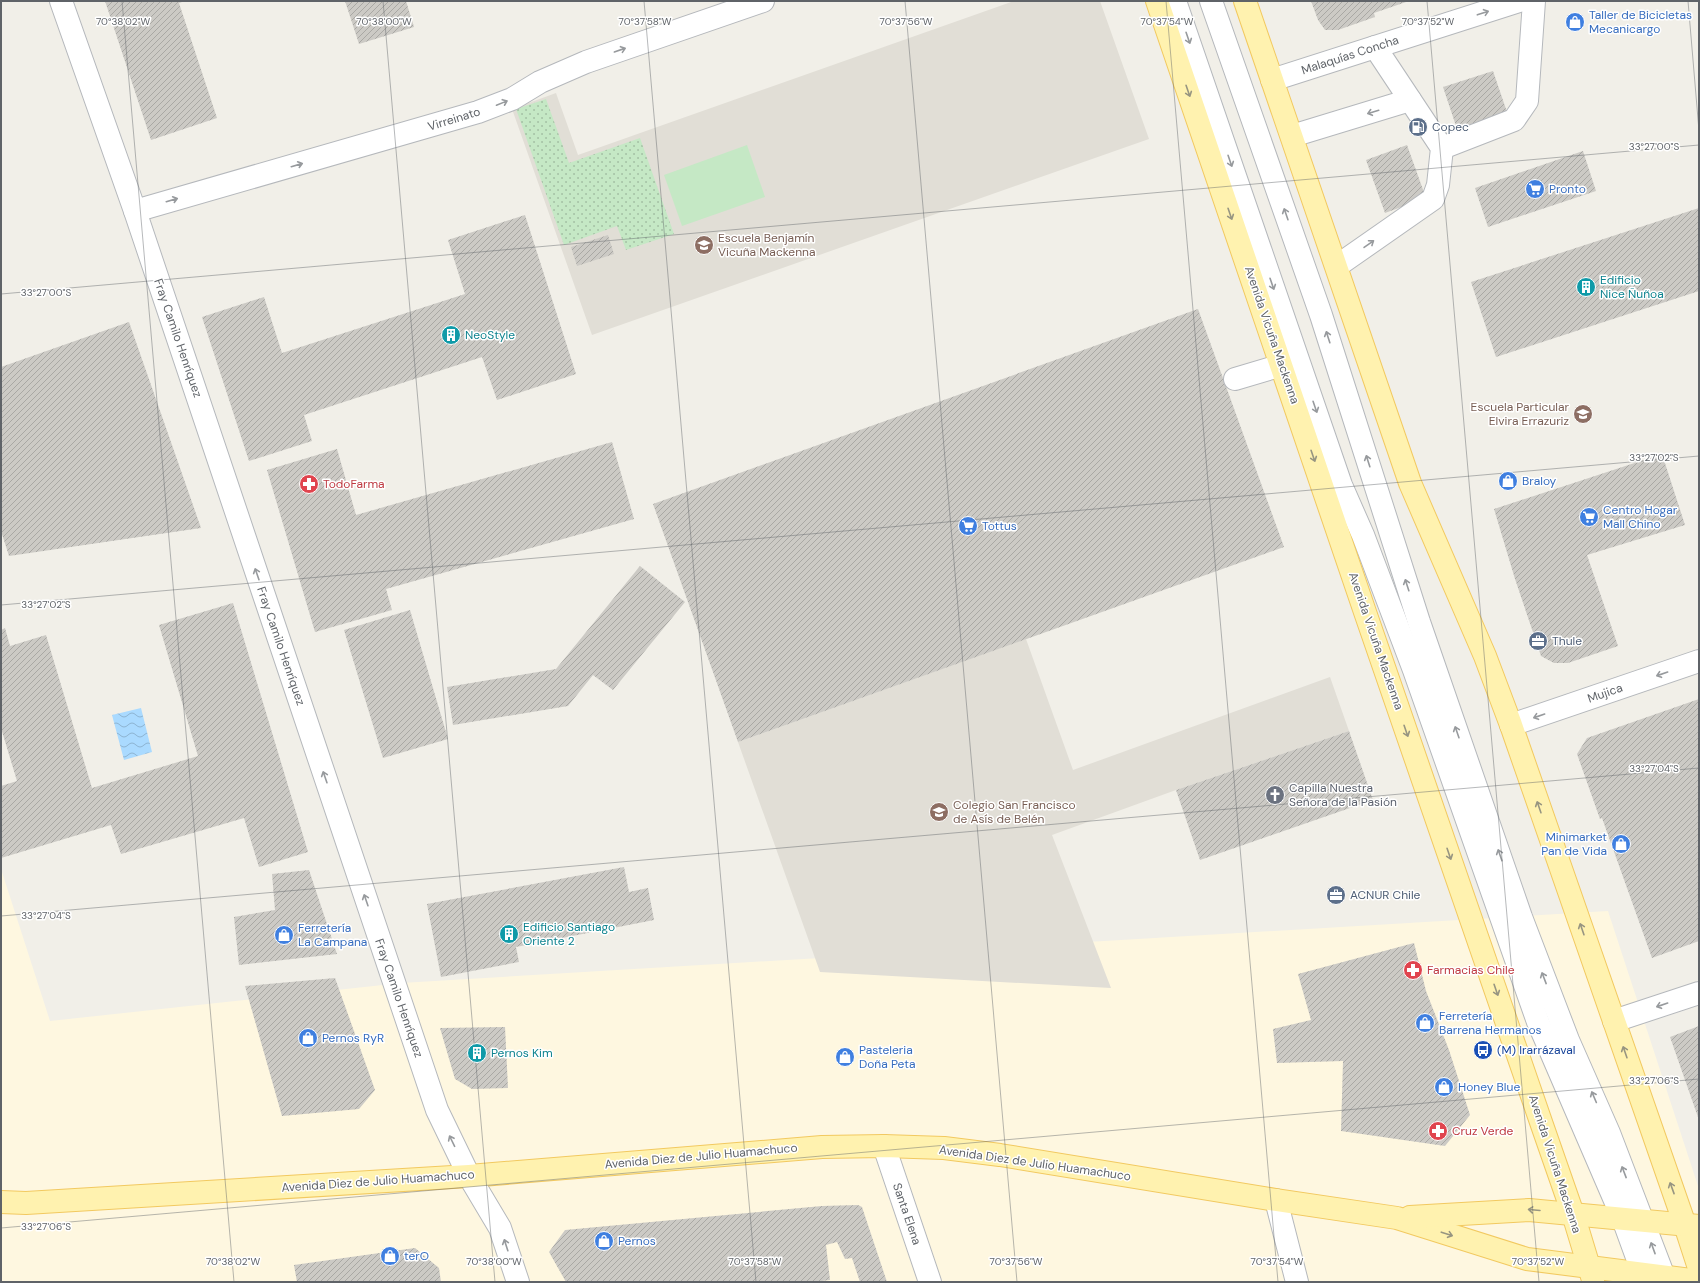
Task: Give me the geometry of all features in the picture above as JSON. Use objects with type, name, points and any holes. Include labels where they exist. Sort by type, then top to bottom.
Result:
[{"type":"main road","name":"Avenida Vicuña Mackenna","points":[[1157,1],[1366,615],[1573,1214],[1591,1274]]},
{"type":"main road","points":[[1246,1],[1337,266],[1374,381],[1410,483],[1485,656],[1511,725],[1614,1021],[1692,1226],[1699,1268]]},
{"type":"main road","name":"Avenida Diez de Julio Huamachuco","points":[[1,1202],[26,1203],[469,1176],[822,1146],[944,1148],[1000,1155],[1397,1218],[1527,1259],[1591,1274],[1699,1281]]},
{"type":"main road","name":"Avenida Diez de Julio Huamachuco","points":[[1397,1218],[1529,1210],[1692,1226]]},
{"type":"street","name":"Fray Camilo Henríquez","points":[[62,1],[135,211],[436,1110],[469,1176],[500,1228],[518,1282]]},
{"type":"street","name":"Virreinato","points":[[135,211],[478,112],[512,99],[540,82],[586,62],[763,1]]},
{"type":"street","points":[[1175,1],[1341,485],[1363,535],[1393,612],[1538,1022],[1633,1220]]},
{"type":"street","points":[[1211,1],[1321,315],[1419,622],[1521,917],[1568,1040],[1609,1133],[1633,1220],[1654,1278]]},
{"type":"street","name":"Malaquías Concha","points":[[1272,80],[1518,1]]},
{"type":"street","points":[[1442,148],[1514,120],[1527,101],[1534,1]]},
{"type":"street","points":[[1337,266],[1433,199],[1438,185],[1442,148],[1375,47]]},
{"type":"street","points":[[1292,136],[1410,100]]},
{"type":"street","points":[[1235,379],[1282,365]]},
{"type":"street","points":[[1341,485],[1366,615]]},
{"type":"street","name":"Mujica","points":[[1511,725],[1699,662]]},
{"type":"street","points":[[1614,1021],[1699,993]]},
{"type":"street","name":"Santa Elena","points":[[884,1146],[930,1282]]},
{"type":"street","points":[[1276,1200],[1297,1282]]},
{"type":"shaded area","name":"Escuela Benjamín Vicuña Mackenna","points":[[1014,1],[1100,1],[1149,139],[592,335],[512,109],[556,93],[578,155]]},
{"type":"shaded area","name":"Colegio San Francisco de Asís de Belén","points":[[1026,639],[1073,770],[1330,677],[1349,731],[1176,790],[1052,835],[1111,988],[820,972],[738,742]]},
{"type":"shaded area","points":[[1,869],[50,1021],[401,983],[1608,911],[1699,1189],[1699,1282],[1,1282]]},
{"type":"green space","points":[[546,99],[569,163],[640,138],[674,234],[626,250],[617,226],[564,245],[516,109]]},
{"type":"green space","points":[[747,145],[765,197],[682,226],[664,175]]},
{"type":"water","points":[[141,708],[152,752],[124,760],[112,715]]},
{"type":"building","points":[[105,1],[185,1],[179,3],[217,118],[151,140]]},
{"type":"building","points":[[345,1],[406,1],[414,27],[359,44]]},
{"type":"building","points":[[1311,1],[1409,1],[1374,13],[1375,17],[1338,30],[1325,30],[1318,20]]},
{"type":"building","points":[[1493,71],[1507,112],[1457,129],[1443,87]]},
{"type":"building","points":[[1407,145],[1426,198],[1385,213],[1366,160]]},
{"type":"building","name":"Pronto","points":[[1583,151],[1596,191],[1488,227],[1475,188]]},
{"type":"building","name":"Edificio Nice Ñuñoa","points":[[1699,208],[1699,291],[1496,357],[1471,282]]},
{"type":"building","name":"NeoStyle","points":[[525,215],[576,374],[497,400],[482,357],[304,415],[312,441],[249,461],[202,317],[264,297],[282,353],[465,294],[448,240]]},
{"type":"building","points":[[608,235],[614,254],[577,266],[571,247]]},
{"type":"building","name":"Tottus","points":[[1198,309],[1284,547],[738,742],[653,504]]},
{"type":"building","points":[[129,322],[201,528],[9,556],[1,531],[1,367]]},
{"type":"building","points":[[612,442],[634,519],[386,589],[392,610],[315,632],[267,470],[337,449],[356,515]]},
{"type":"building","name":"Centro Hogar Mall Chino","points":[[1662,454],[1685,525],[1587,555],[1618,646],[1568,663],[1554,663],[1541,656],[1515,579],[1494,509]]},
{"type":"building","points":[[640,566],[685,602],[613,690],[593,675],[568,706],[453,725],[447,687],[556,669]]},
{"type":"building","points":[[233,603],[308,852],[259,867],[244,818],[121,854],[111,825],[1,858],[1,786],[17,781],[1,728],[1,630],[5,628],[10,646],[46,635],[92,788],[198,756],[159,625]]},
{"type":"building","points":[[410,610],[448,739],[383,758],[344,630]]},
{"type":"building","points":[[1699,699],[1699,941],[1652,958],[1602,818],[1600,819],[1577,754],[1587,738]]},
{"type":"building","name":"Capilla Nuestra Señora de la Pasión","points":[[1349,731],[1373,800],[1200,860],[1176,790]]},
{"type":"building","name":"Edificio Santiago Oriente 2","points":[[624,867],[629,892],[648,888],[654,920],[516,947],[519,962],[441,977],[427,904]]},
{"type":"building","name":"Ferretería La Campana","points":[[309,870],[337,954],[239,965],[234,917],[275,910],[272,874]]},
{"type":"building","points":[[1414,943],[1426,991],[1449,1050],[1470,1115],[1445,1146],[1341,1131],[1343,1061],[1277,1063],[1273,1029],[1311,1020],[1298,974]]},
{"type":"building","name":"Pernos RyR","points":[[335,978],[375,1090],[359,1109],[282,1116],[245,986]]},
{"type":"building","points":[[1699,1026],[1699,1120],[1670,1037]]},
{"type":"building","name":"Pernos Kim","points":[[505,1027],[508,1088],[472,1089],[455,1079],[440,1028]]},
{"type":"building","points":[[858,1205],[862,1207],[887,1282],[860,1282],[852,1258],[845,1259],[837,1242],[826,1245],[830,1280],[814,1282],[566,1282],[549,1252],[565,1230],[822,1206]]},
{"type":"building","name":"terO","points":[[415,1248],[439,1268],[441,1282],[297,1282],[294,1265]]},
{"type":"place","name":"Taller de Bicicletas Mecanicargo","points":[[1575,22]]},
{"type":"place","name":"Copec","points":[[1418,127]]},
{"type":"place","name":"Pronto","points":[[1535,189]]},
{"type":"place","name":"Escuela Benjamín Vicuña Mackenna","points":[[704,245]]},
{"type":"place","name":"Edificio Nice Ñuñoa","points":[[1586,287]]},
{"type":"place","name":"NeoStyle","points":[[451,335]]},
{"type":"place","name":"Escuela Particular Elvira Errazuriz","points":[[1583,414]]},
{"type":"place","name":"Braloy","points":[[1508,481]]},
{"type":"place","name":"TodoFarma","points":[[309,484]]},
{"type":"place","name":"Centro Hogar Mall Chino","points":[[1589,517]]},
{"type":"place","name":"Tottus","points":[[968,526]]},
{"type":"place","name":"Thule","points":[[1538,641]]},
{"type":"place","name":"Capilla Nuestra Señora de la Pasión","points":[[1275,795]]},
{"type":"place","name":"Colegio San Francisco de Asís de Belén","points":[[939,812]]},
{"type":"place","name":"Minimarket Pan de Vida","points":[[1621,844]]},
{"type":"place","name":"ACNUR Chile","points":[[1336,895]]},
{"type":"place","name":"Edificio Santiago Oriente 2","points":[[509,934]]},
{"type":"place","name":"Ferretería La Campana","points":[[284,935]]},
{"type":"place","name":"Farmacias Chile","points":[[1413,970]]},
{"type":"place","name":"Ferretería Barrena Hermanos","points":[[1425,1023]]},
{"type":"place","name":"Pernos RyR","points":[[308,1038]]},
{"type":"place","name":"(M) Irarrázaval","points":[[1483,1050]]},
{"type":"place","name":"Pernos Kim","points":[[477,1053]]},
{"type":"place","name":"Pasteleria Doña Peta","points":[[845,1057]]},
{"type":"place","name":"Honey Blue","points":[[1444,1087]]},
{"type":"place","name":"Cruz Verde","points":[[1438,1131]]},
{"type":"place","name":"Pernos","points":[[604,1241]]},
{"type":"place","name":"terO","points":[[390,1256]]}]
